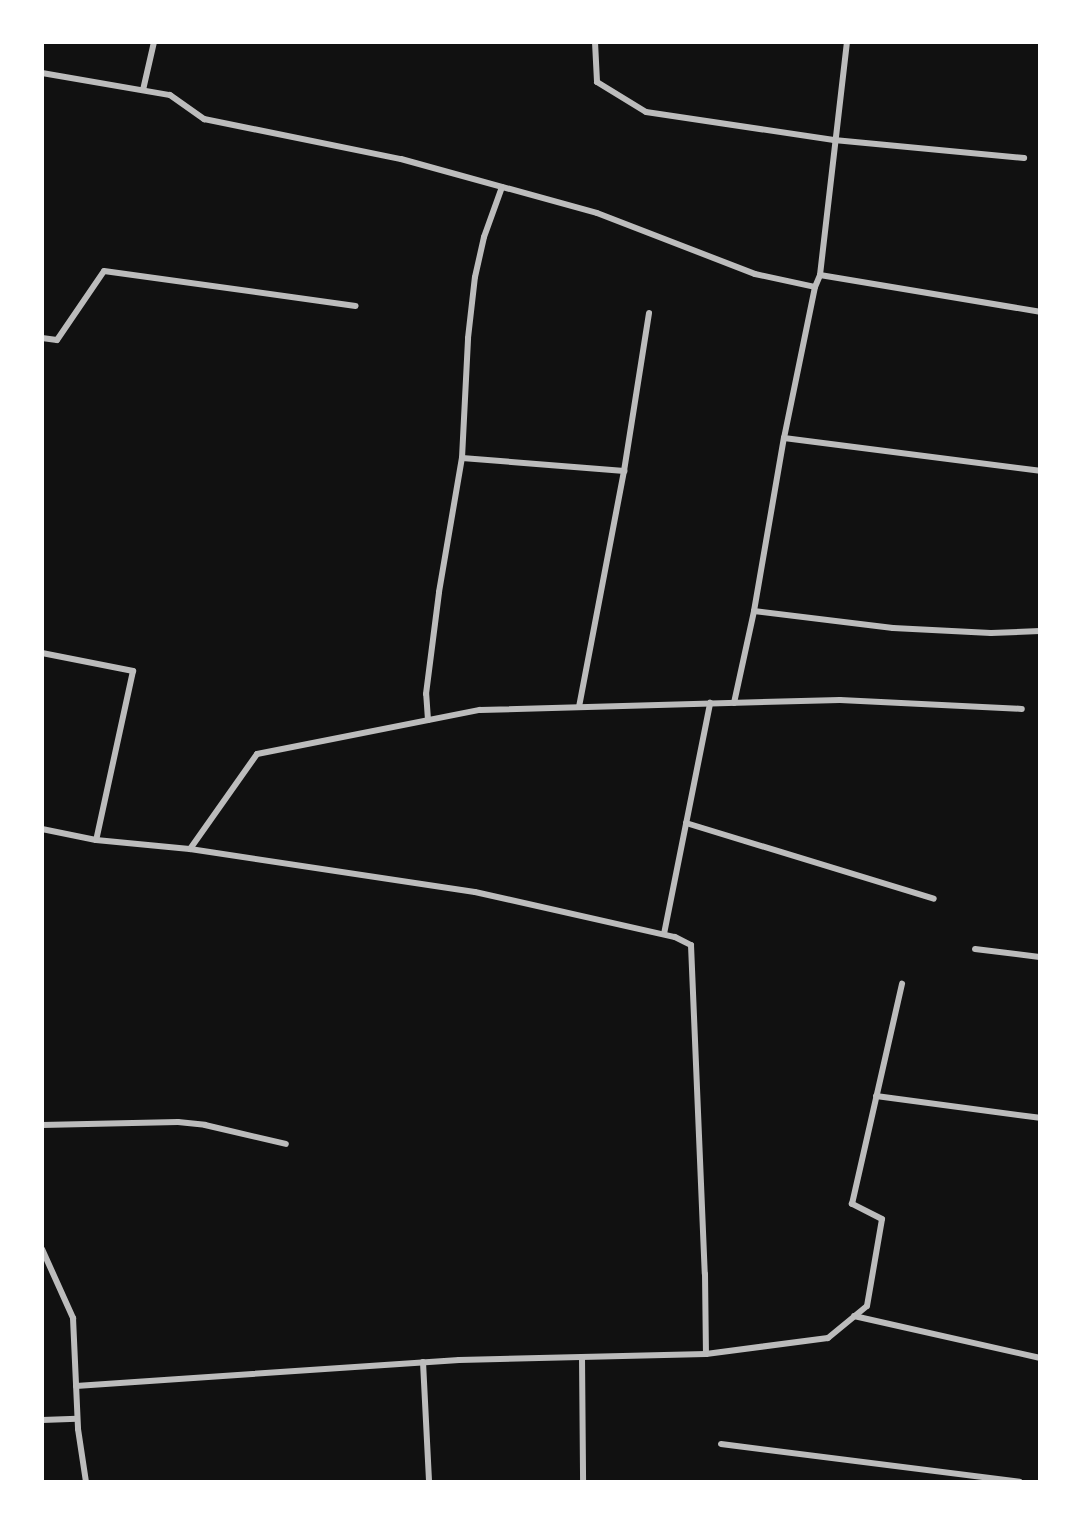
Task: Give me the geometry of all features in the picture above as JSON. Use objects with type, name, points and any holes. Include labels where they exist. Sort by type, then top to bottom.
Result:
[{"type":"street","points":[[143,90],[154,42]]},
{"type":"street","points":[[595,42],[597,82],[646,112],[834,140],[1024,158]]},
{"type":"street","points":[[734,703],[754,611],[784,438],[815,286],[820,275],[847,42]]},
{"type":"street","points":[[42,72],[170,95],[204,119],[401,159],[597,213],[755,274],[815,286]]},
{"type":"street","points":[[428,720],[426,694],[439,592],[462,458],[468,338],[475,277],[484,237],[502,187]]},
{"type":"street","points":[[42,338],[57,340],[104,271],[356,306]]},
{"type":"street","points":[[820,275],[1040,312]]},
{"type":"street","points":[[579,707],[624,471],[649,313]]},
{"type":"street","points":[[784,438],[1040,471]]},
{"type":"street","points":[[462,458],[624,471]]},
{"type":"street","points":[[754,611],[893,628],[991,633],[1040,631]]},
{"type":"street","points":[[42,653],[133,671],[96,840]]},
{"type":"street","points":[[190,849],[257,754],[480,710],[840,700],[1022,709]]},
{"type":"street","points":[[664,934],[710,703]]},
{"type":"street","points":[[686,823],[934,899]]},
{"type":"street","points":[[42,829],[96,840],[190,849],[475,892],[664,934],[691,945],[705,1274],[706,1354]]},
{"type":"street","points":[[975,949],[1040,957]]},
{"type":"street","points":[[76,1386],[423,1362],[706,1354],[828,1338],[867,1306],[882,1219],[852,1204],[902,984]]},
{"type":"street","points":[[876,1096],[1040,1118]]},
{"type":"street","points":[[42,1125],[178,1122],[205,1125],[286,1144]]},
{"type":"street","points":[[42,1249],[73,1318],[77,1419],[86,1482]]},
{"type":"street","points":[[854,1316],[1040,1358]]},
{"type":"street","points":[[582,1357],[583,1482]]},
{"type":"street","points":[[423,1362],[429,1482]]},
{"type":"street","points":[[42,1420],[77,1419]]},
{"type":"street","points":[[721,1444],[1020,1482]]}]
